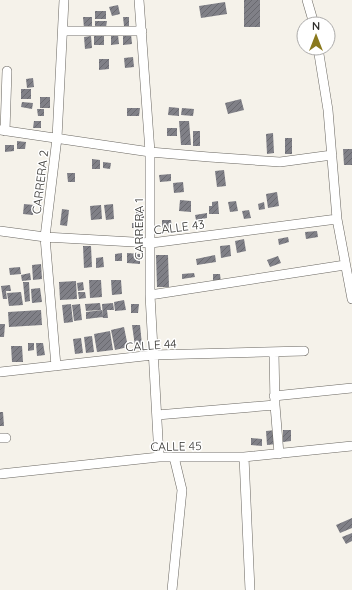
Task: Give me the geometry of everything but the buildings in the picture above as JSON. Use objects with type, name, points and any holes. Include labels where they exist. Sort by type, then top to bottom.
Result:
[{"type":"street","name":"CARRERA 2","points":[[56,366],[45,237],[57,138],[64,31],[64,0]]},
{"type":"street","name":"CARRERA 1","points":[[139,0],[150,152],[150,295],[159,457]]},
{"type":"street","points":[[307,0],[312,16]]},
{"type":"street","points":[[64,31],[142,31]]},
{"type":"street","points":[[319,56],[328,110],[337,219],[352,299]]},
{"type":"street","points":[[7,71],[2,131],[150,152],[280,162],[332,155]]},
{"type":"street","name":"CALLE 43","points":[[0,232],[45,237],[151,243],[337,219]]},
{"type":"street","points":[[150,295],[345,265]]},
{"type":"street","name":"CALLE 44","points":[[0,372],[153,355],[304,351]]},
{"type":"street","points":[[274,352],[274,401],[279,454]]},
{"type":"street","points":[[157,415],[274,401],[352,388]]},
{"type":"street","name":"CALLE 45","points":[[0,474],[159,457],[244,457],[352,446]]},
{"type":"street","points":[[172,590],[182,490],[174,457]]},
{"type":"street","points":[[244,457],[250,590]]}]
